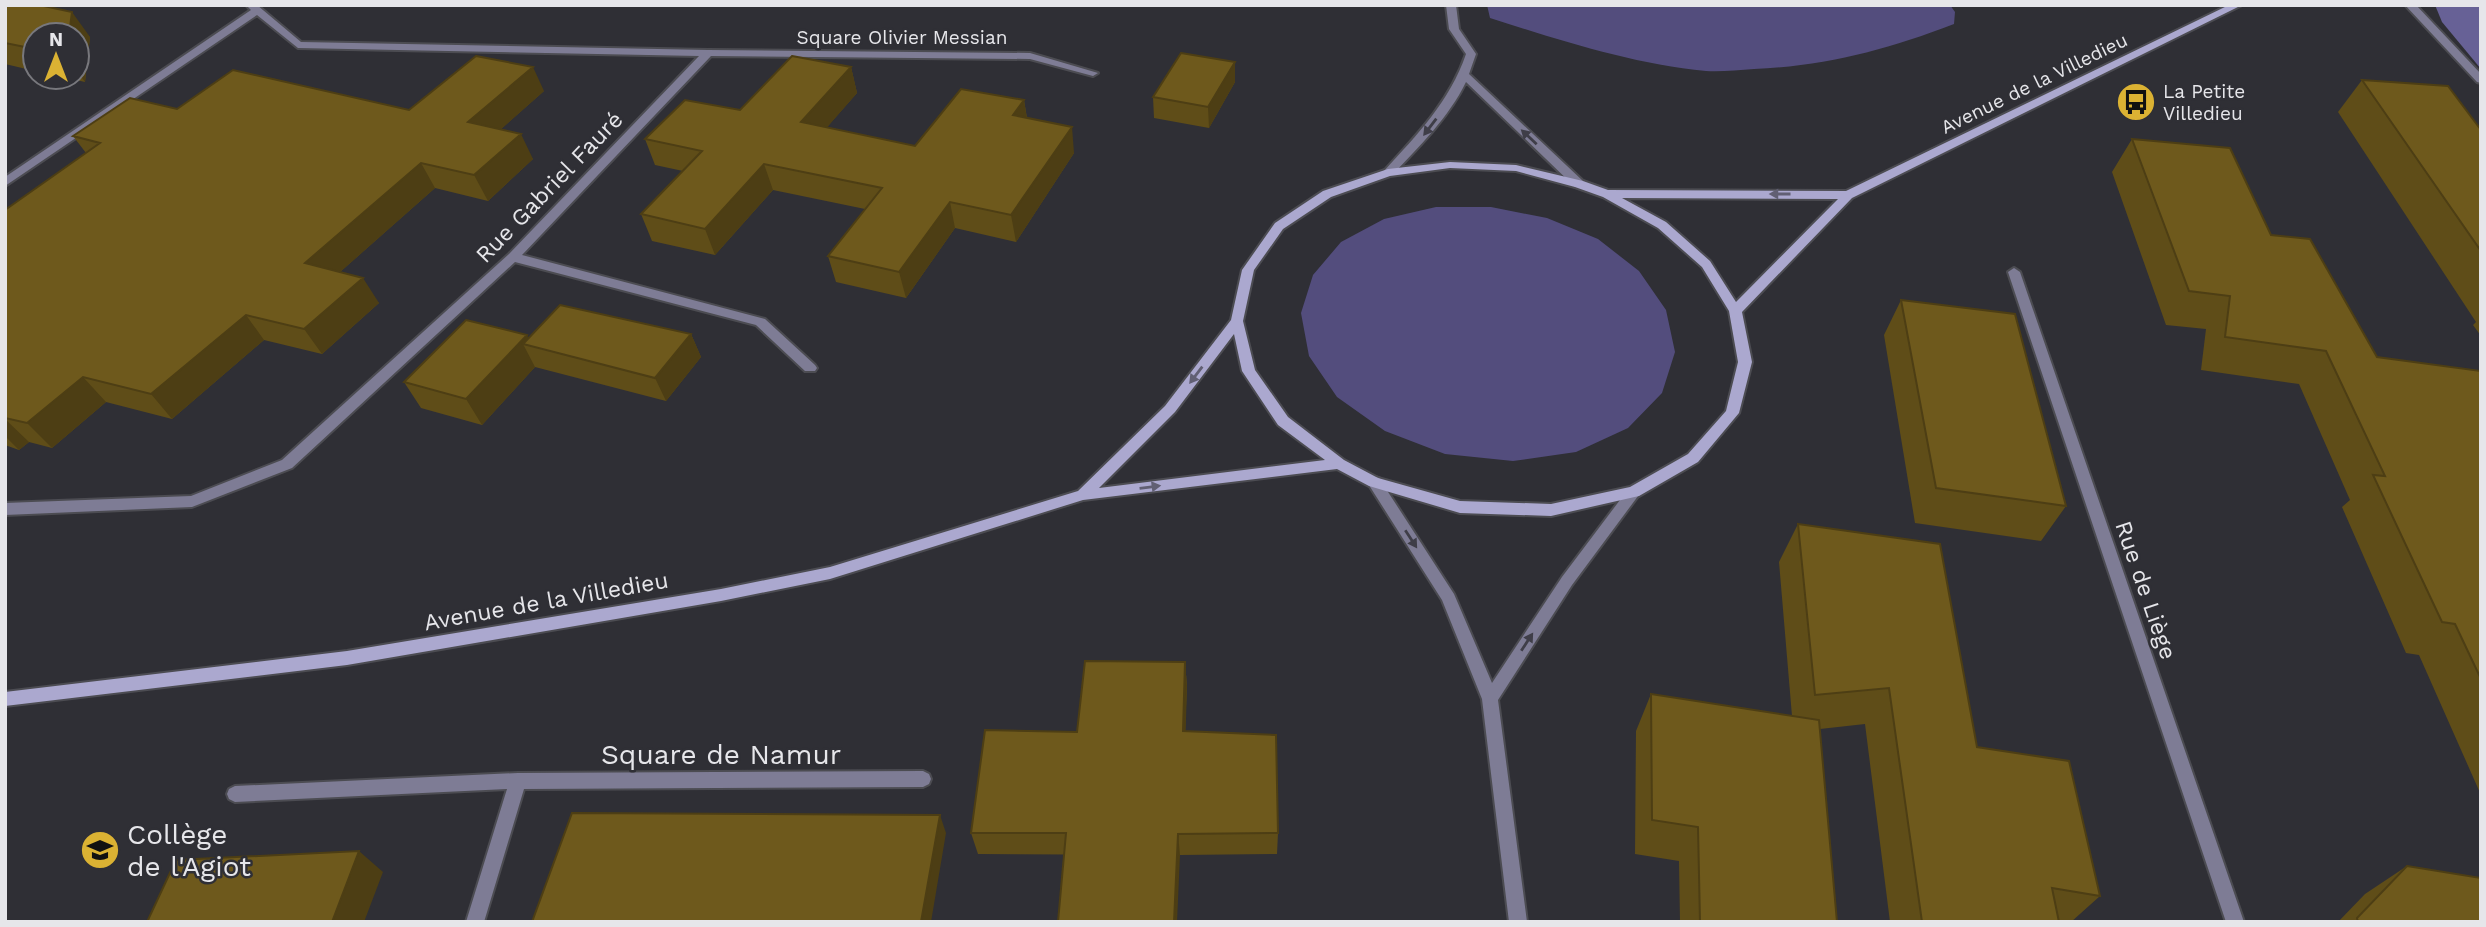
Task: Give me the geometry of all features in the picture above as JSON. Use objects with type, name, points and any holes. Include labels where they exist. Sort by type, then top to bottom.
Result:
[{"type":"street","points":[[1388,173],[1427,132],[1466,76],[1471,54],[1454,29],[1451,5]]},
{"type":"street","name":"Avenue de la Villedieu","points":[[1735,310],[1848,195],[2237,5]]},
{"type":"street","points":[[2410,5],[2481,80]]},
{"type":"street","points":[[5,182],[254,8],[298,46],[708,53]]},
{"type":"street","name":"Square Olivier Messian","points":[[708,53],[1030,56],[1093,73]]},
{"type":"street","name":"Rue Gabriel Fauré","points":[[5,509],[192,500],[287,464],[513,257],[708,53]]},
{"type":"street","points":[[1466,76],[1579,184]]},
{"type":"street","points":[[1450,165],[1516,169],[1579,184],[1607,194],[1662,225],[1706,264],[1735,310],[1745,362],[1731,413],[1693,458],[1633,492],[1551,510],[1460,507],[1374,482],[1339,464],[1283,421],[1249,372],[1237,321],[1248,270],[1279,226],[1327,194],[1388,173],[1450,165]]},
{"type":"street","name":"Avenue de la Villedieu","points":[[1607,194],[1848,195]]},
{"type":"street","points":[[513,257],[760,322],[810,368]]},
{"type":"street","name":"Rue de Liège","points":[[2014,272],[2235,922]]},
{"type":"street","name":"Avenue de la Villedieu","points":[[1083,495],[1170,409],[1237,321]]},
{"type":"street","name":"Avenue de la Villedieu","points":[[5,699],[347,658],[721,595],[830,573],[1083,495],[1339,464]]},
{"type":"street","points":[[1374,482],[1449,597],[1490,699],[1518,922]]},
{"type":"street","points":[[1490,699],[1567,581],[1633,492]]},
{"type":"street","name":"Square de Namur","points":[[235,794],[518,781],[923,779]]},
{"type":"street","points":[[475,922],[518,781]]},
{"type":"shaded area","points":[[1487,5],[1950,5],[1955,12],[1954,24],[1856,55],[1780,67],[1712,71],[1651,63],[1569,43],[1490,18]]},
{"type":"shaded area","points":[[2435,5],[2481,5],[2481,69],[2442,22]]},
{"type":"shaded area","points":[[1436,207],[1491,207],[1547,218],[1598,239],[1639,271],[1666,310],[1675,352],[1662,393],[1628,428],[1576,452],[1513,461],[1445,454],[1385,431],[1337,397],[1309,356],[1301,313],[1313,275],[1341,242],[1384,219]]},
{"type":"building","points":[[5,5],[39,5],[72,12],[71,21],[21,21],[21,46],[5,43]]},
{"type":"building","points":[[1181,53],[1235,62],[1208,107],[1153,97]]},
{"type":"building","points":[[476,56],[533,67],[468,122],[521,134],[474,175],[421,163],[305,263],[363,278],[304,329],[246,315],[151,394],[83,377],[27,423],[5,418],[5,210],[100,143],[73,136],[130,98],[177,109],[233,70],[409,110]]},
{"type":"building","points":[[792,56],[851,67],[801,122],[915,146],[961,89],[1024,100],[1013,115],[1072,127],[1011,215],[950,202],[899,272],[828,256],[882,188],[764,164],[705,229],[641,214],[702,151],[645,139],[685,100],[740,110]]},
{"type":"building","points":[[2362,80],[2448,86],[2481,130],[2481,251]]},
{"type":"building","points":[[2132,139],[2230,148],[2271,235],[2310,239],[2377,357],[2481,371],[2481,679],[2455,624],[2442,622],[2373,475],[2385,476],[2326,351],[2225,337],[2230,296],[2189,291]]},
{"type":"building","points":[[1901,300],[2015,314],[2066,506],[1936,488]]},
{"type":"building","points":[[560,305],[691,334],[655,378],[523,344]]},
{"type":"building","points":[[466,320],[527,335],[466,399],[404,382]]},
{"type":"building","points":[[1798,524],[1940,544],[1977,747],[2069,761],[2100,896],[2052,888],[2059,922],[1922,922],[1889,688],[1815,695]]},
{"type":"building","points":[[1085,661],[1185,662],[1183,731],[1276,735],[1278,833],[1178,834],[1174,922],[1058,922],[1066,833],[971,833],[985,730],[1077,732]]},
{"type":"building","points":[[1651,694],[1819,720],[1837,922],[1700,922],[1698,827],[1652,820]]},
{"type":"building","points":[[572,813],[940,815],[921,922],[532,922]]},
{"type":"building","points":[[359,851],[332,922],[147,922],[176,860]]},
{"type":"building","points":[[2407,866],[2481,878],[2481,922],[2358,922],[2357,918]]},
{"type":"place","name":"La Petite Villedieu","points":[[2136,102]]},
{"type":"place","name":"Collège de l'Agiot","points":[[100,850]]}]
